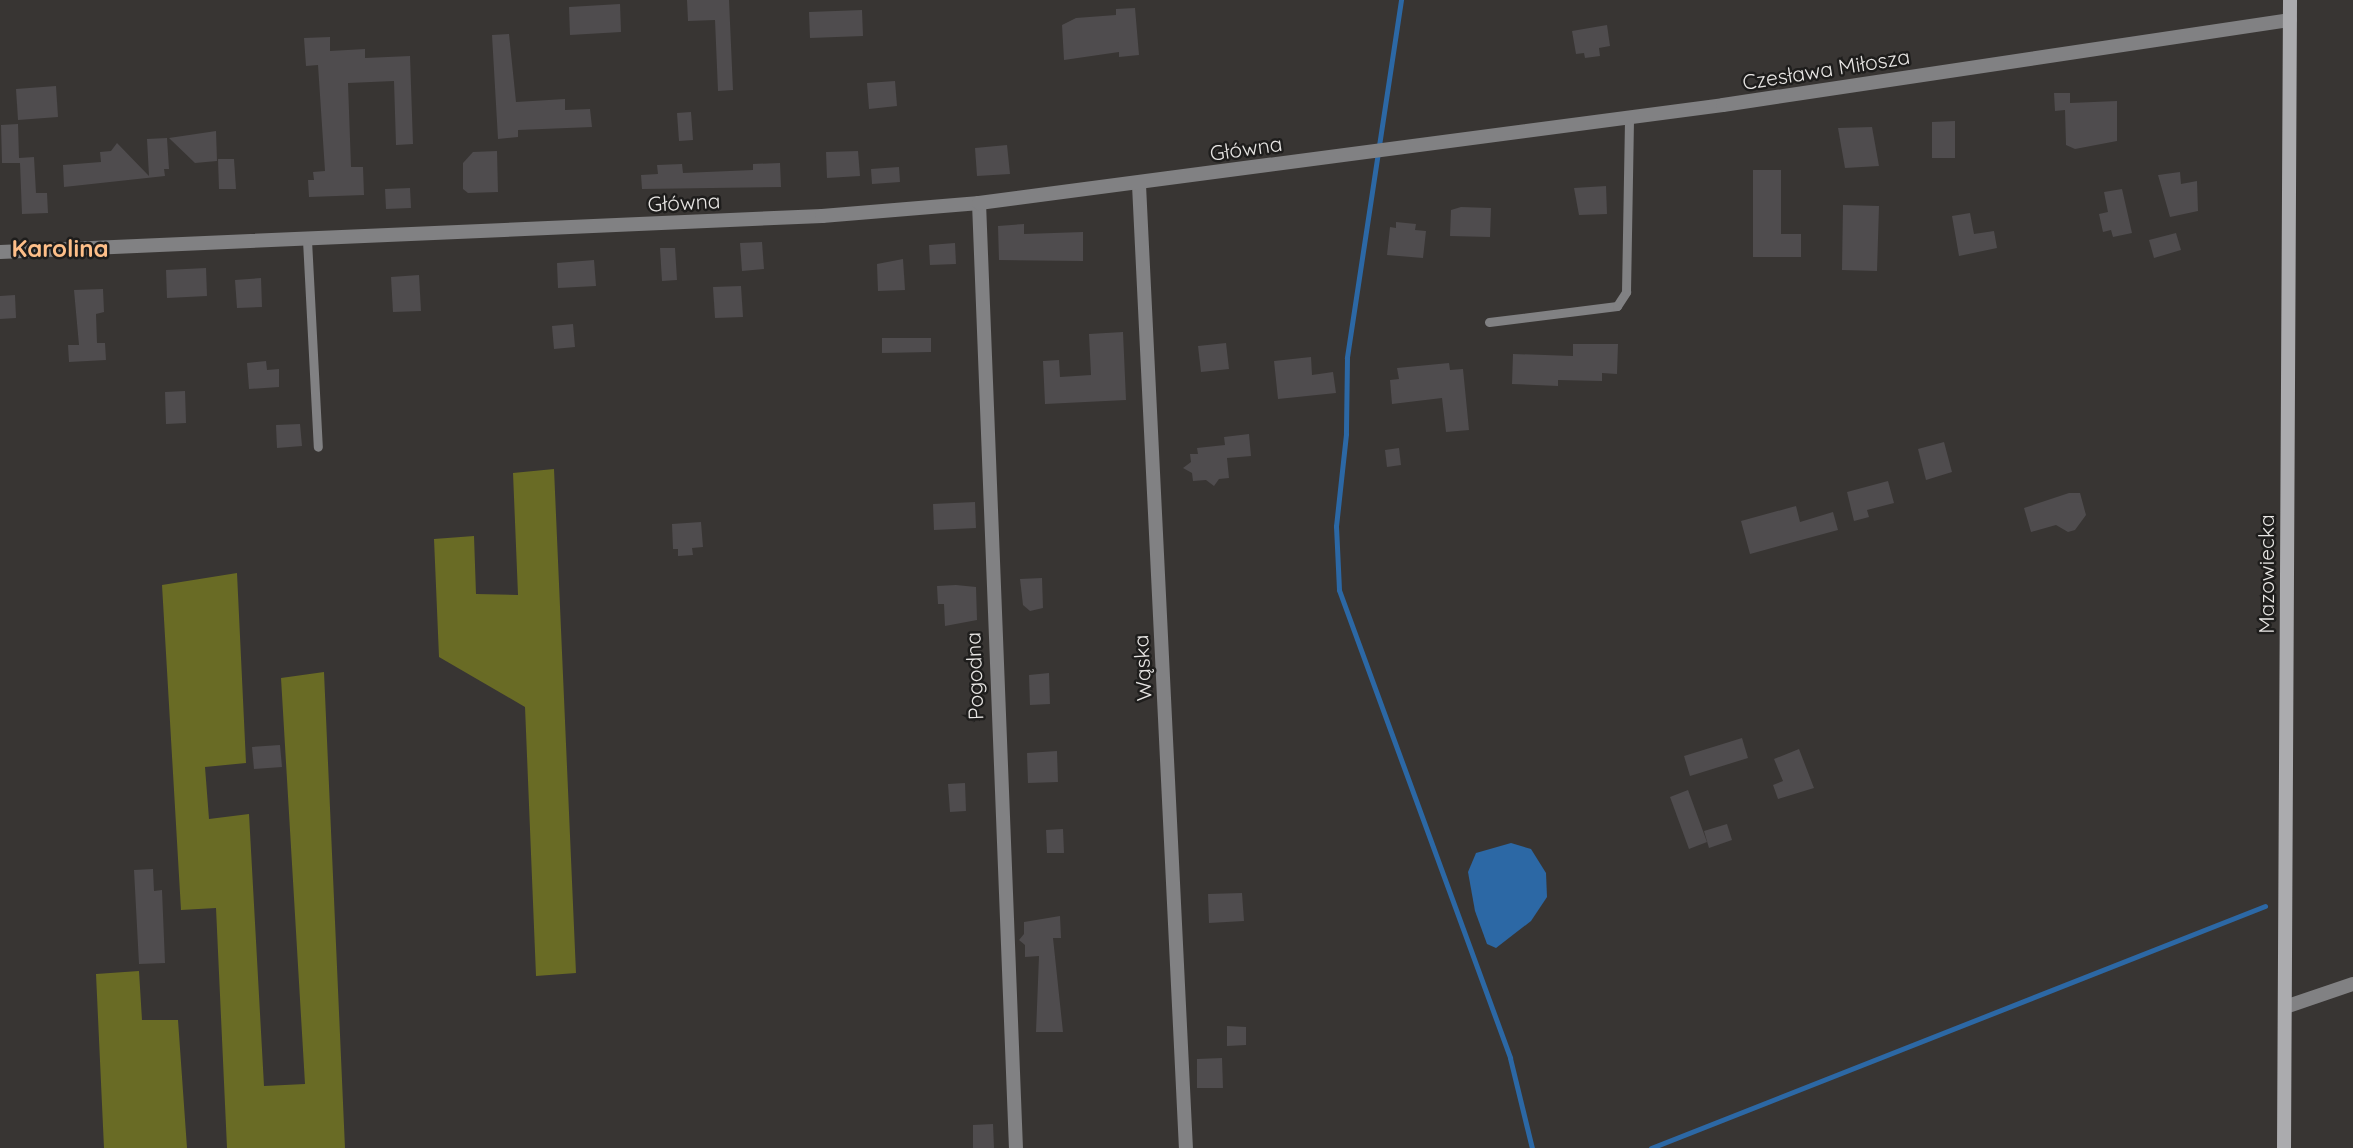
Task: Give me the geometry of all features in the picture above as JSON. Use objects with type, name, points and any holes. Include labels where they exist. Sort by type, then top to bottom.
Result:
[{"type":"street","name":"Mazowiecka","points":[[2284,1148],[2290,0]]},
{"type":"street","name":"Czesława Miłosza","points":[[1367,152],[1629,118],[2290,20]]},
{"type":"street","name":"Główna","points":[[0,252],[822,216],[979,203],[1139,185],[1367,152]]},
{"type":"street","name":"Wąska","points":[[1139,185],[1186,1148]]},
{"type":"street","name":"Pogodna","points":[[979,203],[1016,1148]]},
{"type":"street","points":[[2285,1007],[2353,984]]},
{"type":"lane","points":[[1489,322],[1617,306],[1622,299],[1626,292],[1629,118]]},
{"type":"lane","points":[[307,240],[318,447]]},
{"type":"shaded area","points":[[554,469],[576,973],[536,976],[525,707],[439,657],[434,539],[474,536],[476,594],[518,595],[513,473]]},
{"type":"shaded area","points":[[237,573],[246,763],[205,767],[209,819],[249,814],[264,1086],[305,1084],[281,678],[324,672],[345,1148],[227,1148],[216,908],[181,910],[162,585]]},
{"type":"shaded area","points":[[139,971],[142,1020],[178,1020],[187,1148],[104,1148],[96,974]]},
{"type":"water","points":[[1511,843],[1531,849],[1546,873],[1547,897],[1531,921],[1496,948],[1487,944],[1475,911],[1468,872],[1476,853]]},
{"type":"building","points":[[687,0],[729,0],[733,90],[718,91],[715,20],[688,21]]},
{"type":"building","points":[[620,4],[621,32],[570,35],[569,7]]},
{"type":"building","points":[[1135,8],[1139,55],[1119,57],[1119,52],[1064,60],[1062,25],[1076,18],[1116,15],[1116,9]]},
{"type":"building","points":[[862,10],[863,36],[810,38],[809,12]]},
{"type":"building","points":[[1607,25],[1610,46],[1599,48],[1600,56],[1585,58],[1584,53],[1576,54],[1572,31]]},
{"type":"building","points":[[509,34],[516,102],[565,99],[565,110],[590,109],[592,127],[518,130],[518,137],[498,139],[492,35]]},
{"type":"building","points":[[330,37],[330,51],[365,49],[365,58],[410,56],[413,144],[396,145],[394,81],[348,83],[351,167],[363,167],[364,195],[309,197],[308,180],[314,180],[313,172],[325,171],[318,65],[306,66],[304,38]]},
{"type":"building","points":[[895,81],[897,106],[869,109],[867,83]]},
{"type":"building","points":[[56,86],[58,117],[18,120],[16,89]]},
{"type":"building","points":[[2054,93],[2070,93],[2070,103],[2117,101],[2117,141],[2075,149],[2066,145],[2065,110],[2055,111]]},
{"type":"building","points":[[691,112],[693,140],[679,141],[677,113]]},
{"type":"building","points":[[1955,121],[1955,158],[1932,158],[1932,122]]},
{"type":"building","points":[[18,124],[19,158],[34,157],[36,193],[47,193],[48,213],[22,214],[20,163],[2,163],[1,125]]},
{"type":"building","points":[[1872,127],[1879,166],[1845,168],[1838,128]]},
{"type":"building","points":[[216,131],[217,161],[195,163],[169,138]]},
{"type":"building","points":[[167,138],[169,169],[164,169],[165,176],[64,187],[63,165],[101,162],[100,152],[111,151],[117,143],[149,176],[147,139]]},
{"type":"building","points":[[1007,145],[1010,174],[977,176],[975,148]]},
{"type":"building","points":[[497,151],[498,192],[468,193],[463,189],[463,163],[473,152]]},
{"type":"building","points":[[858,151],[860,176],[827,178],[826,152]]},
{"type":"building","points":[[218,159],[234,159],[236,189],[219,189]]},
{"type":"building","points":[[780,163],[781,187],[642,189],[641,175],[658,174],[657,165],[682,164],[683,173],[753,170],[753,164]]},
{"type":"building","points":[[899,167],[900,182],[872,184],[871,169]]},
{"type":"building","points":[[1753,170],[1781,170],[1781,234],[1801,234],[1801,257],[1753,257]]},
{"type":"building","points":[[2180,172],[2181,184],[2197,181],[2198,211],[2170,217],[2158,175]]},
{"type":"building","points":[[1606,186],[1607,214],[1579,215],[1574,188]]},
{"type":"building","points":[[410,188],[411,208],[386,209],[385,189]]},
{"type":"building","points":[[2122,189],[2132,233],[2113,237],[2111,230],[2103,232],[2099,214],[2108,212],[2104,192]]},
{"type":"building","points":[[1843,205],[1879,206],[1877,271],[1842,270]]},
{"type":"building","points":[[1461,207],[1491,208],[1490,237],[1450,236],[1451,210]]},
{"type":"building","points":[[1970,213],[1974,234],[1994,231],[1997,248],[1959,256],[1952,216]]},
{"type":"building","points":[[1396,222],[1416,224],[1415,230],[1426,231],[1423,258],[1387,255],[1390,227],[1396,228]]},
{"type":"building","points":[[1024,224],[1024,234],[1083,232],[1083,261],[999,260],[998,226]]},
{"type":"building","points":[[2176,233],[2181,250],[2154,258],[2149,240]]},
{"type":"building","points":[[762,242],[764,269],[742,271],[740,243]]},
{"type":"building","points":[[955,243],[956,264],[930,265],[929,245]]},
{"type":"building","points":[[660,248],[675,248],[677,280],[662,281]]},
{"type":"building","points":[[903,259],[905,290],[878,291],[877,264]]},
{"type":"building","points":[[594,260],[596,286],[558,288],[557,263]]},
{"type":"building","points":[[206,268],[207,296],[167,298],[166,270]]},
{"type":"building","points":[[419,275],[421,311],[393,312],[391,277]]},
{"type":"building","points":[[261,278],[262,307],[237,308],[235,280]]},
{"type":"building","points":[[741,286],[743,317],[715,318],[713,287]]},
{"type":"building","points":[[103,289],[104,312],[96,314],[97,343],[105,343],[106,360],[69,362],[68,345],[79,345],[74,290]]},
{"type":"building","points":[[15,295],[16,318],[0,319],[0,296]]},
{"type":"building","points":[[573,324],[575,347],[554,349],[552,326]]},
{"type":"building","points":[[1123,332],[1126,400],[1045,404],[1043,361],[1059,360],[1060,377],[1091,375],[1089,334]]},
{"type":"building","points":[[882,338],[931,338],[931,352],[882,353]]},
{"type":"building","points":[[1226,343],[1229,369],[1201,372],[1198,346]]},
{"type":"building","points":[[1573,344],[1618,344],[1617,374],[1602,373],[1602,381],[1558,380],[1558,386],[1512,384],[1513,354],[1573,356]]},
{"type":"building","points":[[1311,357],[1312,375],[1333,372],[1336,393],[1278,399],[1274,361]]},
{"type":"building","points":[[266,361],[267,370],[279,369],[279,387],[249,389],[247,363]]},
{"type":"building","points":[[1449,363],[1450,370],[1463,369],[1469,430],[1446,432],[1442,398],[1392,404],[1390,380],[1399,379],[1397,368]]},
{"type":"building","points":[[185,391],[186,423],[166,424],[165,392]]},
{"type":"building","points":[[300,424],[302,446],[277,448],[276,425]]},
{"type":"building","points":[[1249,434],[1251,456],[1227,458],[1229,478],[1219,479],[1214,486],[1206,480],[1193,481],[1192,473],[1183,468],[1191,462],[1190,454],[1198,454],[1197,448],[1225,445],[1224,437]]},
{"type":"building","points":[[1944,442],[1952,472],[1926,480],[1918,449]]},
{"type":"building","points":[[1399,448],[1401,465],[1387,467],[1385,450]]},
{"type":"building","points":[[1888,481],[1894,503],[1867,510],[1869,517],[1854,521],[1847,492]]},
{"type":"building","points":[[2069,493],[2080,493],[2086,515],[2075,530],[2068,532],[2056,525],[2031,532],[2024,508]]},
{"type":"building","points":[[975,502],[976,528],[934,530],[933,504]]},
{"type":"building","points":[[1796,506],[1800,522],[1833,512],[1838,530],[1750,554],[1741,521]]},
{"type":"building","points":[[701,522],[703,547],[692,548],[693,555],[678,556],[678,549],[673,549],[672,524]]},
{"type":"building","points":[[1042,578],[1043,608],[1030,611],[1023,605],[1020,579]]},
{"type":"building","points":[[937,586],[976,587],[977,620],[945,626],[944,604],[938,604]]},
{"type":"building","points":[[1049,673],[1050,704],[1030,705],[1029,675]]},
{"type":"building","points":[[1742,738],[1748,758],[1690,776],[1684,756]]},
{"type":"building","points":[[280,745],[282,767],[254,769],[252,747]]},
{"type":"building","points":[[1799,749],[1814,788],[1778,799],[1773,785],[1783,781],[1774,759]]},
{"type":"building","points":[[1057,751],[1058,782],[1028,783],[1027,753]]},
{"type":"building","points":[[965,783],[966,811],[950,812],[948,784]]},
{"type":"building","points":[[1688,790],[1707,842],[1689,849],[1670,797]]},
{"type":"building","points":[[1727,824],[1732,840],[1709,848],[1704,831]]},
{"type":"building","points":[[1063,829],[1064,853],[1047,853],[1046,830]]},
{"type":"building","points":[[153,869],[154,891],[162,890],[165,963],[139,964],[134,870]]},
{"type":"building","points":[[1242,893],[1244,921],[1209,923],[1208,894]]},
{"type":"building","points":[[1060,916],[1061,938],[1053,938],[1063,1032],[1036,1032],[1039,956],[1025,957],[1025,945],[1019,940],[1024,934],[1024,922]]},
{"type":"building","points":[[1227,1026],[1246,1027],[1246,1045],[1227,1046]]},
{"type":"building","points":[[1222,1058],[1223,1088],[1197,1088],[1197,1059]]},
{"type":"building","points":[[993,1124],[994,1148],[973,1148],[973,1125]]},
{"type":"waterway","points":[[1401,0],[1347,358],[1346,434],[1336,526],[1339,590],[1510,1058],[1532,1148]]},
{"type":"waterway","points":[[1651,1148],[2265,906]]},
{"type":"district","name":"Karolina","points":[[60,249]]}]
